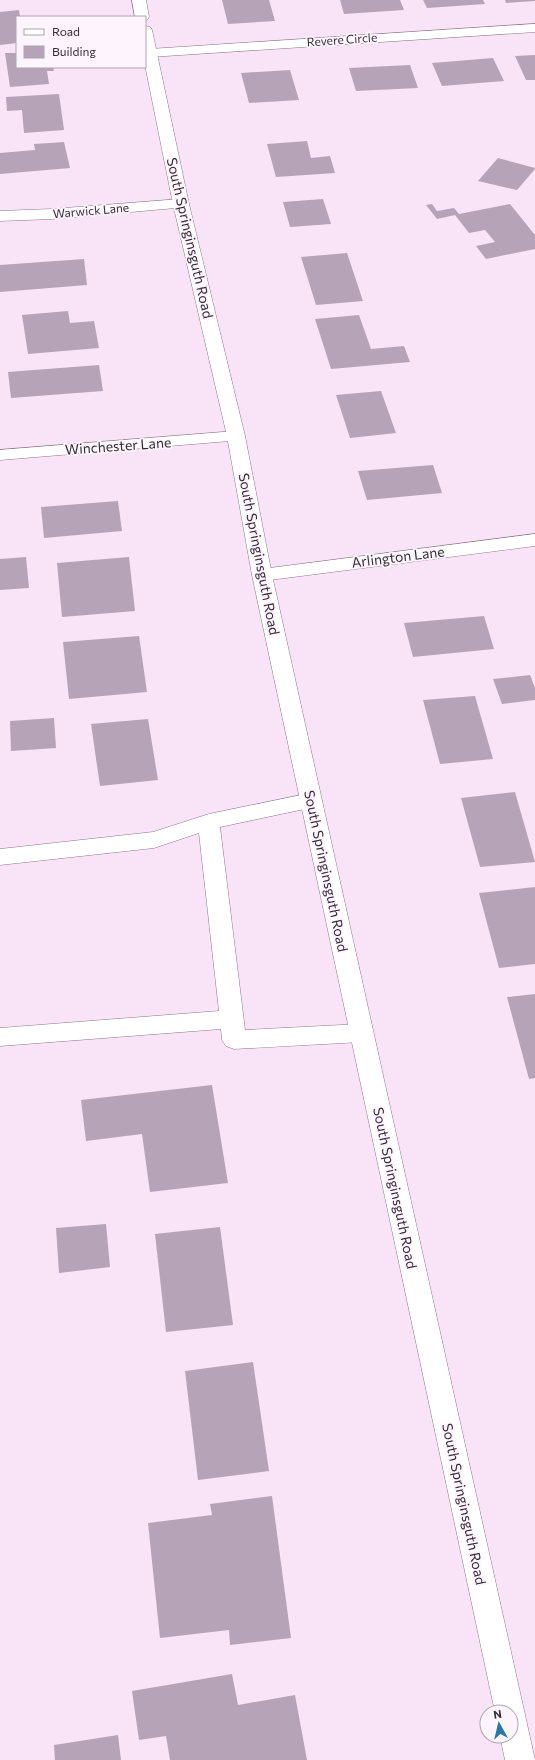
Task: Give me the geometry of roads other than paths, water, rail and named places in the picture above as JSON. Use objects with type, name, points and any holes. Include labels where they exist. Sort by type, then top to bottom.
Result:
[{"type":"street","points":[[139,0],[142,16]]},
{"type":"street","name":"Revere Circle","points":[[150,53],[535,28]]},
{"type":"street","name":"South Springinsguth Road","points":[[146,35],[181,204],[236,436],[262,575],[508,1704]]},
{"type":"street","name":"Warwick Lane","points":[[0,216],[52,214],[181,204]]},
{"type":"street","name":"Winchester Lane","points":[[0,455],[236,436]]},
{"type":"street","name":"Arlington Lane","points":[[262,575],[535,540]]},
{"type":"street","points":[[0,857],[154,840],[209,822],[311,801]]},
{"type":"street","points":[[209,822],[234,1040],[362,1034]]},
{"type":"street","points":[[0,1037],[232,1019]]},
{"type":"street","points":[[517,1744],[520,1760]]}]
